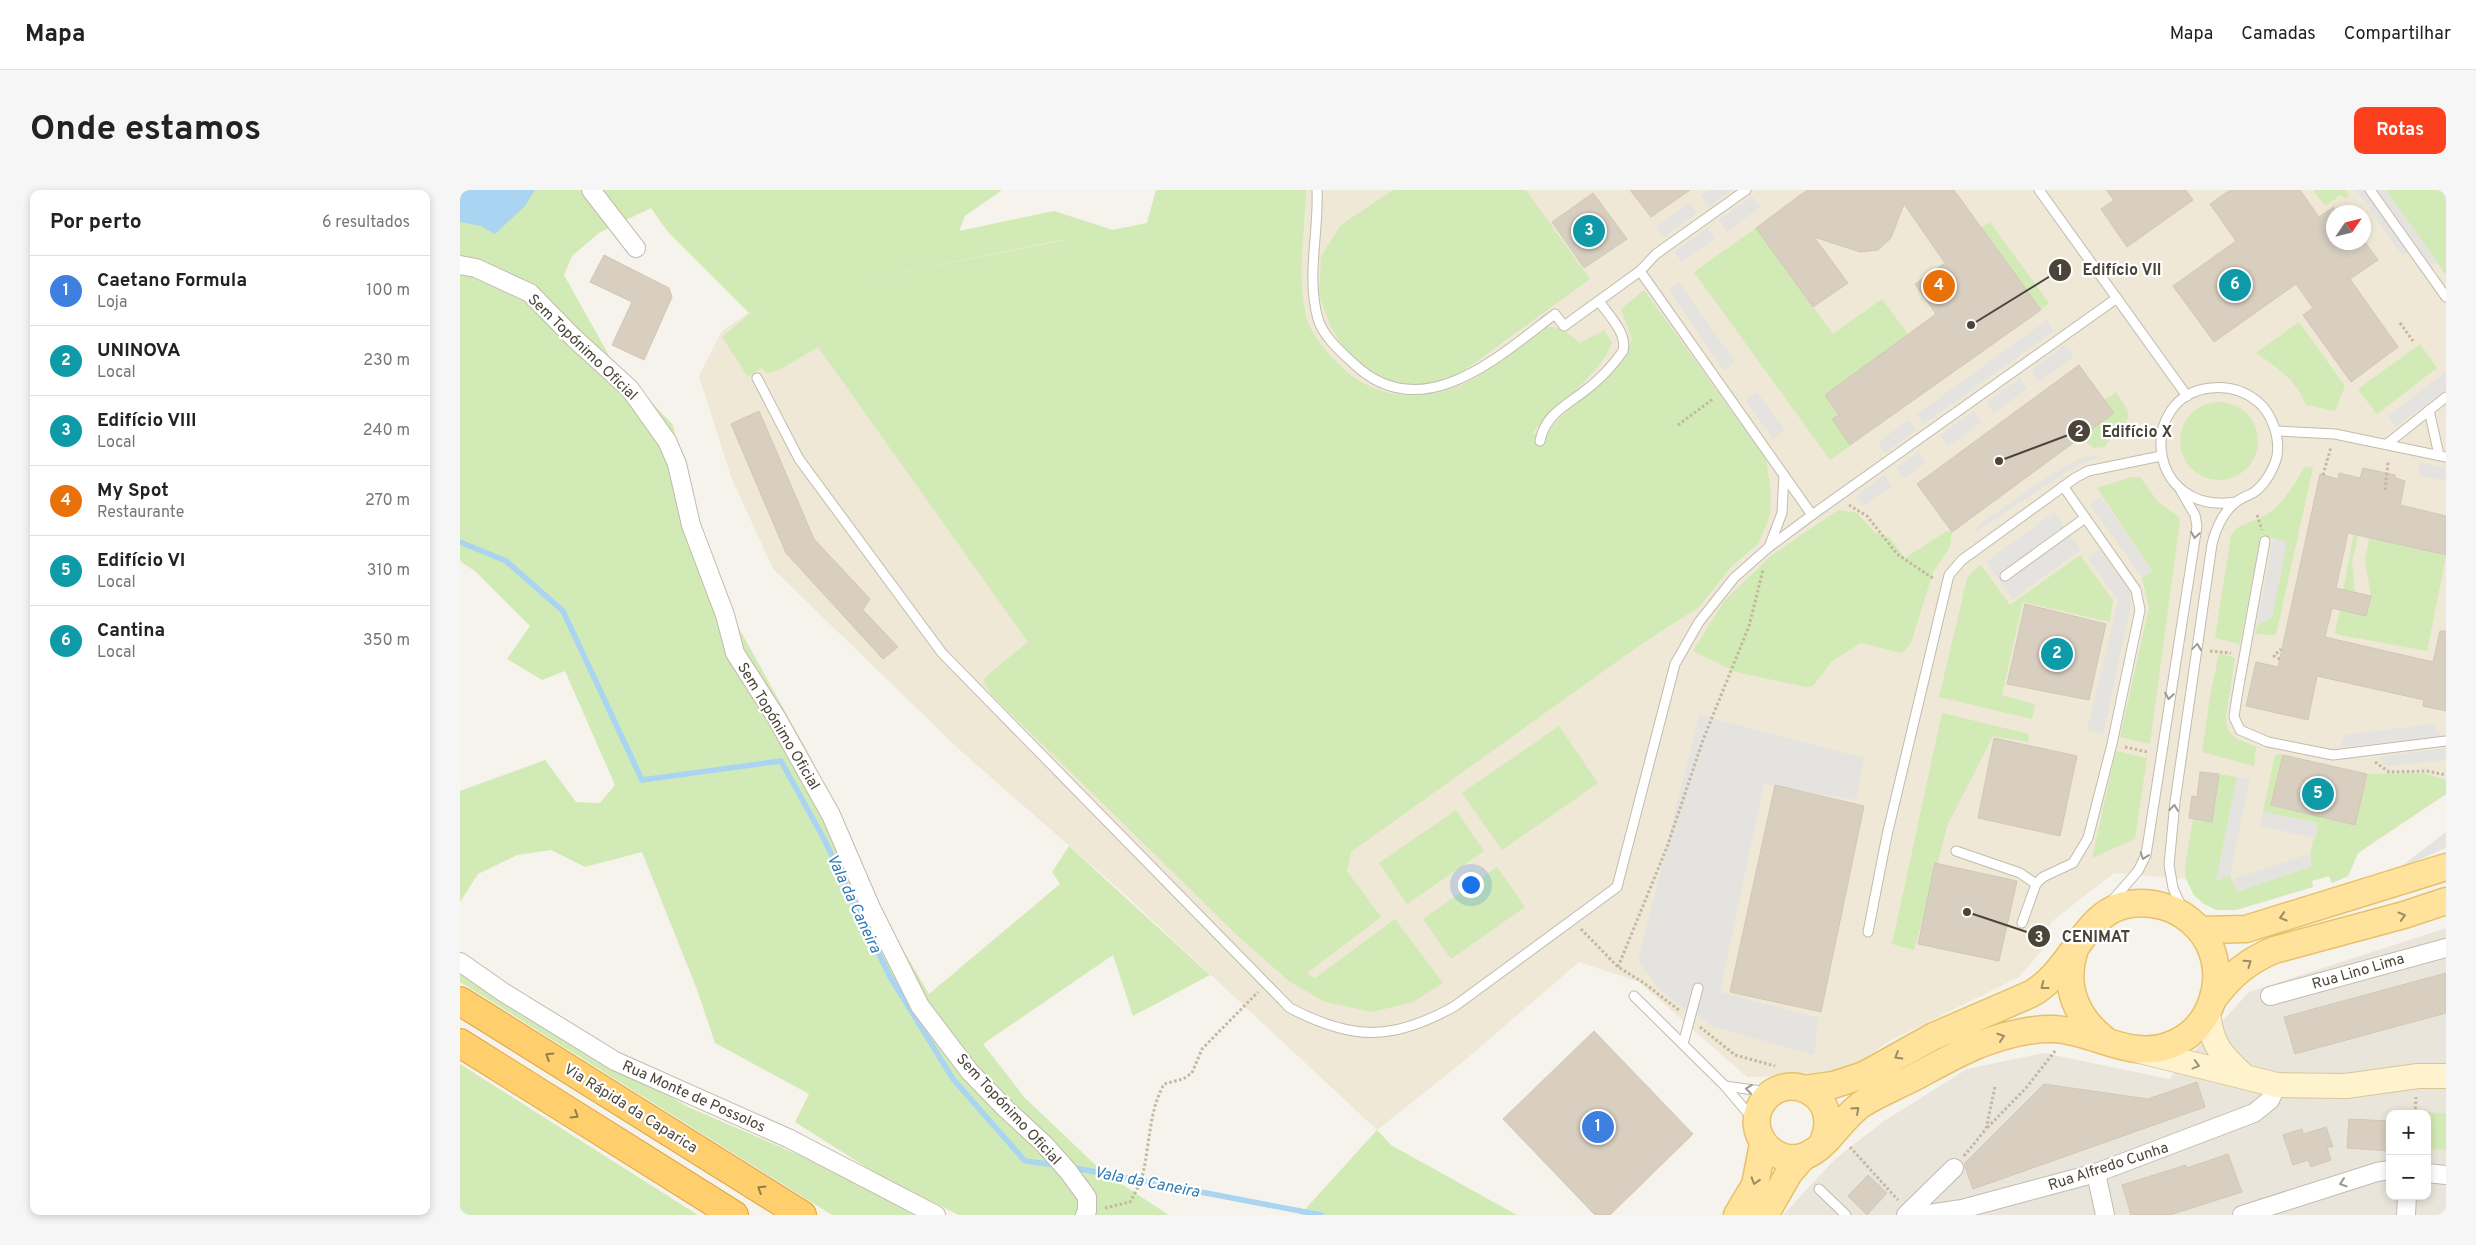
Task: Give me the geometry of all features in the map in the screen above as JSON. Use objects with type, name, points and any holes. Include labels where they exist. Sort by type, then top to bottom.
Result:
[{"type":"highway","name":"Via Rápida da Caparica","points":[[460,1001],[802,1215]]},
{"type":"highway","points":[[460,1043],[734,1215]]},
{"type":"main road","points":[[2195,926],[2246,929],[2446,867]]},
{"type":"main road","points":[[1765,1215],[1789,1173],[1824,1148],[1860,1105],[1951,1057],[2004,1036],[2041,1029],[2072,1031],[2132,1050],[2162,1048],[2176,1043],[2200,1024],[2227,980],[2256,958],[2274,950],[2404,915],[2446,901]]},
{"type":"main road","points":[[1737,1215],[1755,1185],[1760,1133],[1758,1112],[1764,1101],[1773,1092],[1784,1088],[1804,1089],[1833,1086],[1864,1075],[1934,1036],[2031,994],[2055,976],[2092,924],[2116,908],[2142,903],[2168,908],[2195,926],[2213,953],[2216,968],[2211,1005]]},
{"type":"main road","points":[[2075,949],[2071,963],[2071,992],[2083,1019],[2104,1040]]},
{"type":"main road","points":[[1804,1089],[1818,1098],[1825,1108],[1828,1121],[1824,1148]]},
{"type":"main road","points":[[1760,1133],[1771,1152],[1781,1157],[1792,1159],[1824,1148]]},
{"type":"street","points":[[591,190],[636,248]]},
{"type":"street","name":"Sem Topónimo Oficial","points":[[460,264],[476,268],[530,293],[574,338],[630,389],[667,441],[676,464],[691,525],[725,615],[734,652],[776,717],[831,815],[871,908],[920,1006],[970,1072],[1004,1108],[1044,1144],[1068,1171],[1087,1197],[1086,1210]]},
{"type":"street","name":"Rua Lino Lima","points":[[2270,996],[2446,948]]},
{"type":"street","name":"Rua Monte de Possolos","points":[[460,962],[502,992],[615,1061],[790,1140],[936,1215]]},
{"type":"street","points":[[2211,1005],[2212,1038],[2218,1050],[2245,1077]]},
{"type":"street","points":[[2132,1050],[2277,1085],[2346,1086],[2418,1076],[2446,1076]]},
{"type":"street","name":"Rua Alfredo Cunha","points":[[1912,1215],[1963,1212],[2096,1173],[2254,1113],[2270,1100],[2277,1085]]},
{"type":"street","points":[[1912,1215],[1954,1168]]},
{"type":"street","points":[[2242,1215],[2386,1171]]},
{"type":"street","points":[[2096,1173],[2105,1215]]},
{"type":"street","points":[[2431,1173],[2446,1175]]},
{"type":"street","points":[[2406,1215],[2407,1200]]},
{"type":"lane","points":[[1317,190],[1313,290],[1318,321],[1334,345],[1361,372],[1391,387],[1418,390],[1448,386],[1476,372],[1555,314],[1564,326],[1640,271],[1656,254],[1746,190]]},
{"type":"lane","points":[[2039,190],[2187,396]]},
{"type":"lane","points":[[2370,190],[2446,297]]},
{"type":"lane","points":[[1640,271],[1812,516]]},
{"type":"lane","points":[[757,378],[799,459],[942,653],[1290,1008],[1317,1022],[1347,1031],[1372,1033],[1399,1030],[1429,1020],[1454,1006],[1616,887],[1675,664],[1705,614],[1734,578],[1769,547],[2117,298]]},
{"type":"lane","points":[[1540,441],[1546,423],[1552,415],[1590,387],[1622,351],[1625,344],[1621,333],[1599,301]]},
{"type":"lane","points":[[2092,924],[2130,881],[2146,856],[2197,526],[2195,515],[2181,491],[2169,476],[2161,456],[2160,443],[2164,423],[2178,404],[2187,396],[2204,388],[2223,387],[2242,392],[2258,402],[2270,418],[2276,431],[2277,455],[2268,477],[2255,492],[2236,502],[2222,504],[2200,501],[2181,491]]},
{"type":"lane","points":[[2387,444],[2446,397]]},
{"type":"lane","points":[[2276,431],[2335,434],[2443,456],[2429,410]]},
{"type":"lane","points":[[1868,932],[1887,835],[1949,575],[1962,560],[2062,486],[2088,472],[2161,456]]},
{"type":"lane","points":[[1769,547],[1782,513],[1784,475]]},
{"type":"lane","points":[[2022,923],[2036,884],[2043,877],[2073,863],[2088,838],[2112,744],[2140,610],[2136,590],[2062,486]]},
{"type":"lane","points":[[2195,926],[2178,902],[2169,865],[2175,802],[2212,544],[2217,524],[2236,502]]},
{"type":"lane","points":[[2005,576],[2085,518]]},
{"type":"lane","points":[[2266,540],[2234,717],[2240,730],[2268,742],[2333,754],[2446,741]]},
{"type":"lane","points":[[1956,850],[2020,873],[2036,884]]},
{"type":"lane","points":[[1683,1044],[1698,988]]},
{"type":"lane","points":[[1634,996],[1726,1086],[1760,1133]]},
{"type":"lane","points":[[1726,1086],[1773,1092]]},
{"type":"lane","points":[[1819,1188],[1846,1215]]},
{"type":"path","points":[[2400,323],[2413,341]]},
{"type":"path","points":[[1678,424],[1724,391]]},
{"type":"path","points":[[2323,475],[2331,447]]},
{"type":"path","points":[[2385,490],[2388,462]]},
{"type":"path","points":[[1849,504],[1867,516],[1897,554],[1934,579]]},
{"type":"path","points":[[1618,967],[1667,847],[1703,740],[1748,626],[1769,547]]},
{"type":"path","points":[[2210,650],[2244,655]]},
{"type":"path","points":[[2280,659],[2274,656],[2282,650]]},
{"type":"path","points":[[2112,744],[2161,755]]},
{"type":"path","points":[[2389,772],[2427,771],[2446,775]]},
{"type":"path","points":[[1572,919],[1618,967],[1644,983],[1735,1055],[1770,1066],[1779,1066]]},
{"type":"path","points":[[1086,1210],[1130,1202],[1143,1175],[1151,1123],[1159,1093],[1164,1084],[1183,1079],[1192,1073],[1202,1049],[1267,984]]},
{"type":"path","points":[[1954,1168],[1986,1129]]},
{"type":"path","points":[[1824,1148],[1896,1196],[1912,1215]]},
{"type":"shaded area","points":[[1156,190],[2446,190],[2446,794],[2358,853],[2348,876],[2332,883],[2329,876],[2312,881],[2313,887],[2236,910],[2217,910],[2204,904],[2194,895],[2186,879],[2114,873],[2051,922],[2041,952],[2019,977],[1890,1041],[1839,1075],[1747,1077],[1639,982],[1579,962],[1459,1065],[1377,1130],[1121,891],[962,752],[773,569],[731,477],[699,376],[722,331],[767,300],[942,263],[1147,223]]},
{"type":"shaded area","points":[[1708,190],[1731,190],[1709,207],[1701,195]]},
{"type":"shaded area","points":[[2356,190],[2364,190],[2409,251],[2402,255],[2371,211],[2371,205],[2367,205]]},
{"type":"shaded area","points":[[2377,190],[2386,190],[2437,262],[2431,266]]},
{"type":"shaded area","points":[[1752,196],[1760,207],[1727,232],[1719,220]]},
{"type":"shaded area","points":[[1689,202],[1697,213],[1664,237],[1656,227]]},
{"type":"shaded area","points":[[1707,228],[1715,238],[1682,262],[1674,252]]},
{"type":"shaded area","points":[[1679,282],[1735,362],[1724,371],[1669,290]]},
{"type":"shaded area","points":[[2047,320],[2054,331],[1924,424],[1917,414]]},
{"type":"shaded area","points":[[2065,345],[2074,357],[2039,382],[2031,370]]},
{"type":"shaded area","points":[[2446,372],[2446,390],[2395,427],[2388,416]]},
{"type":"shaded area","points":[[2020,378],[2027,389],[1994,413],[1987,402]]},
{"type":"shaded area","points":[[1757,392],[1785,430],[1773,439],[1745,400]]},
{"type":"shaded area","points":[[1974,411],[1982,422],[1948,446],[1940,435]]},
{"type":"shaded area","points":[[1909,420],[1916,430],[1885,453],[1878,442]]},
{"type":"shaded area","points":[[1919,451],[1925,463],[1904,479],[1896,468]]},
{"type":"shaded area","points":[[2093,455],[2100,457],[2080,464],[1973,534],[1979,524],[2052,474],[2079,459]]},
{"type":"shaded area","points":[[2420,462],[2446,468],[2446,481],[2418,475]]},
{"type":"shaded area","points":[[1884,475],[1892,486],[1864,506],[1856,496]]},
{"type":"shaded area","points":[[2101,497],[2152,571],[2142,578],[2090,504]]},
{"type":"shaded area","points":[[2054,512],[2081,550],[2013,599],[1986,562]]},
{"type":"shaded area","points":[[2273,539],[2287,542],[2272,617],[2257,626]]},
{"type":"shaded area","points":[[2099,549],[2130,592],[2131,606],[2103,734],[2087,730],[2118,600],[2088,558]]},
{"type":"shaded area","points":[[1699,715],[1864,758],[1856,800],[1764,784],[1720,992],[1819,1018],[1814,1055],[1715,1027],[1681,1006],[1658,988],[1638,961]]},
{"type":"shaded area","points":[[2433,724],[2442,737],[2340,747],[2345,735]]},
{"type":"shaded area","points":[[2446,748],[2446,760],[2385,766],[2378,757]]},
{"type":"shaded area","points":[[2237,777],[2250,779],[2230,875],[2216,881]]},
{"type":"shaded area","points":[[2263,812],[2318,823],[2316,838],[2259,826]]},
{"type":"shaded area","points":[[2446,832],[2446,848],[2398,869]]},
{"type":"shaded area","points":[[2309,854],[2312,866],[2237,892],[2233,879]]},
{"type":"shaded area","points":[[2446,928],[2446,1215],[1783,1215],[1835,1159],[1884,1121],[1967,1069],[2044,1053],[2169,1079],[2249,992]]},
{"type":"green space","points":[[460,190],[1002,190],[965,216],[959,231],[1054,211],[1113,230],[1147,223],[1156,190],[1306,190],[1302,288],[1307,319],[1313,333],[1323,347],[1334,360],[1359,381],[1390,393],[1424,395],[1441,392],[1473,379],[1543,328],[1559,328],[1580,343],[1604,330],[1612,343],[1598,367],[1532,434],[1547,432],[1565,413],[1605,379],[1624,358],[1632,339],[1621,309],[1644,290],[1766,459],[1771,492],[1770,516],[1758,544],[1732,566],[1699,607],[1640,645],[1351,852],[1347,871],[1381,917],[1307,973],[1315,978],[1395,919],[1443,983],[1413,1002],[1372,1012],[1325,1002],[1289,981],[1239,937],[991,694],[984,682],[985,677],[1028,642],[818,347],[779,370],[767,373],[761,368],[748,377],[722,337],[760,305],[749,313],[668,232],[651,208],[599,233],[572,256],[564,275],[611,359],[673,425],[696,525],[736,623],[810,756],[895,936],[929,994],[1060,884],[1052,872],[1069,846],[1210,975],[1133,1016],[1113,955],[983,1044],[1025,1098],[1103,1172],[1169,1215],[959,1215],[880,1176],[795,1122],[809,1094],[715,1043],[696,987],[642,852],[585,867],[551,850],[517,855],[478,874],[460,902],[460,791],[545,760],[576,802],[600,803],[615,785],[565,671],[542,680],[507,659],[530,626],[476,572],[460,561]],"holes":[[[1066,239],[1066,240],[838,285]]]},
{"type":"green space","points":[[1393,190],[1526,190],[1590,279],[1455,377],[1429,389],[1389,380],[1363,368],[1344,349],[1330,325],[1319,295],[1321,256],[1341,225]]},
{"type":"green space","points":[[2313,190],[2346,190],[2349,195],[2345,199],[2341,195],[2325,206]]},
{"type":"green space","points":[[2386,190],[2446,190],[2446,275]]},
{"type":"green space","points":[[1990,222],[2049,303],[2041,310],[1981,228]]},
{"type":"green space","points":[[1756,228],[1833,334],[1882,299],[1908,334],[1825,395],[1839,415],[1832,419],[1851,445],[1830,460],[1694,272]]},
{"type":"green space","points":[[2299,322],[2345,386],[2335,411],[2306,405],[2292,382],[2279,369],[2256,353]]},
{"type":"green space","points":[[2420,344],[2437,368],[2377,414],[2358,389]]},
{"type":"green space","points":[[2116,392],[2128,411],[2128,418],[2104,447],[2094,448],[2080,438],[2114,413],[2104,400]]},
{"type":"green space","points":[[2219,402],[2234,405],[2246,414],[2255,426],[2258,441],[2255,456],[2246,468],[2234,477],[2219,480],[2204,477],[2192,468],[2183,456],[2180,441],[2183,426],[2192,414],[2204,405]]},
{"type":"green space","points":[[2305,466],[2313,468],[2276,635],[2255,634],[2257,626],[2272,616],[2287,542],[2261,535],[2240,644],[2215,638],[2231,535],[2238,528],[2262,517],[2276,507],[2287,495]]},
{"type":"green space","points":[[2132,477],[2140,477],[2158,502],[2178,516],[2180,520],[2150,744],[2120,737],[2149,607],[2142,578],[2152,571],[2097,488]]},
{"type":"green space","points":[[2361,495],[2367,495],[2352,562],[2355,593],[2351,612],[2366,616],[2371,596],[2365,560],[2369,538],[2446,556],[2427,651],[2335,634]]},
{"type":"green space","points":[[1838,510],[1857,513],[1875,533],[1889,537],[1905,558],[1947,531],[1952,532],[1950,547],[1933,572],[1911,643],[1902,653],[1861,643],[1832,661],[1813,686],[1806,687],[1736,672],[1693,651],[1724,601],[1772,555]]},
{"type":"green space","points":[[2080,555],[2113,600],[2110,622],[2023,602],[2002,695],[2035,704],[2032,719],[1939,697],[1967,579],[1973,571],[1981,565],[2010,605]]},
{"type":"green space","points":[[2219,653],[2235,658],[2226,718],[2227,725],[2235,737],[2256,747],[2254,766],[2202,752]]},
{"type":"green space","points":[[1942,713],[2029,734],[2028,742],[1993,736],[1948,824],[1914,950],[1892,944]]},
{"type":"green space","points":[[1559,726],[1598,783],[1502,850],[1462,793]]},
{"type":"green space","points":[[2116,751],[2147,758],[2135,839],[2092,858]]},
{"type":"green space","points":[[2275,755],[2283,755],[2271,805],[2355,825],[2367,774],[2424,773],[2446,780],[2446,794],[2358,853],[2348,876],[2332,883],[2329,876],[2312,881],[2313,887],[2236,910],[2217,910],[2204,904],[2194,895],[2186,879],[2185,867],[2193,819],[2212,821],[2219,774],[2237,777],[2216,880],[2230,875],[2237,892],[2312,866],[2310,854],[2318,823],[2263,812]]},
{"type":"green space","points":[[1456,810],[1484,851],[1407,904],[1379,863]]},
{"type":"green space","points":[[1497,867],[1525,907],[1451,959],[1423,919]]},
{"type":"green space","points":[[460,970],[491,991],[688,1107],[820,1164],[914,1215],[832,1215],[460,982]]},
{"type":"green space","points":[[460,1064],[698,1215],[460,1215]]},
{"type":"green space","points":[[2431,1112],[2446,1113],[2446,1150],[2431,1148]]},
{"type":"green space","points":[[1377,1130],[1391,1145],[1517,1215],[1300,1215]]},
{"type":"water","points":[[460,190],[535,190],[525,206],[495,234],[481,226],[460,222]]},
{"type":"building","points":[[1630,190],[1690,190],[1651,217]]},
{"type":"building","points":[[1807,190],[1954,190],[2041,310],[1850,445],[1832,419],[1839,415],[1825,395],[1936,314],[1915,284],[1945,263],[1904,204],[1891,238],[1878,250],[1860,252],[1814,237],[1848,283],[1813,307],[1756,228]]},
{"type":"building","points":[[2106,190],[2186,190],[2193,200],[2127,247],[2101,209],[2114,200]]},
{"type":"building","points":[[2230,190],[2300,190],[2319,217],[2326,212],[2326,250],[2371,250],[2378,260],[2350,279],[2398,347],[2351,382],[2303,315],[2313,308],[2296,284],[2214,342],[2173,286],[2236,241],[2210,204]]},
{"type":"building","points":[[1593,193],[1627,239],[1584,268],[1552,222]]},
{"type":"building","points":[[604,255],[669,288],[672,297],[644,360],[612,345],[632,302],[590,282]]},
{"type":"building","points":[[2079,365],[2114,413],[1952,532],[1917,484]]},
{"type":"building","points":[[759,411],[814,539],[870,599],[863,610],[898,647],[883,659],[786,553],[731,424]]},
{"type":"building","points":[[2363,468],[2395,475],[2395,478],[2405,481],[2400,505],[2446,516],[2446,555],[2348,533],[2336,588],[2371,596],[2366,616],[2332,608],[2325,637],[2433,662],[2440,631],[2446,631],[2446,711],[2423,706],[2424,700],[2317,676],[2308,720],[2246,706],[2256,662],[2278,667],[2320,474],[2338,479],[2339,473],[2360,478]]},
{"type":"building","points":[[2025,604],[2106,624],[2089,700],[2007,684]]},
{"type":"building","points":[[1994,738],[2077,756],[2060,836],[1978,818]]},
{"type":"building","points":[[2283,755],[2367,774],[2355,825],[2271,805]]},
{"type":"building","points":[[2200,772],[2219,774],[2212,822],[2189,818],[2192,796],[2197,797]]},
{"type":"building","points":[[1775,785],[1864,806],[1821,1012],[1730,992]]},
{"type":"building","points":[[1935,863],[2017,881],[1999,961],[1918,944]]},
{"type":"building","points":[[2446,973],[2446,1013],[2295,1054],[2284,1017]]},
{"type":"building","points":[[1594,1031],[1693,1134],[1610,1215],[1595,1215],[1503,1119]]},
{"type":"building","points":[[2197,1082],[2205,1107],[1973,1189],[1964,1164],[2044,1084],[2148,1099]]},
{"type":"building","points":[[2349,1119],[2386,1121],[2386,1151],[2347,1148]]},
{"type":"building","points":[[2326,1127],[2333,1147],[2327,1147],[2331,1160],[2311,1167],[2308,1160],[2293,1165],[2283,1135],[2302,1129],[2303,1134]]},
{"type":"building","points":[[2228,1154],[2242,1192],[2170,1215],[2131,1215],[2122,1185],[2186,1165],[2187,1168]]},
{"type":"building","points":[[1868,1175],[1887,1193],[1867,1215],[1848,1196]]},
{"type":"waterway","name":"Vala da Caneira","points":[[460,542],[506,561],[563,611],[642,780],[781,761],[824,839],[889,975],[953,1079],[1025,1161],[1056,1165]]},
{"type":"waterway","name":"Vala da Caneira","points":[[1070,1167],[1321,1215]]},
{"type":"place","name":"Edifício VIII","points":[[1589,231]]},
{"type":"place","name":"Cantina","points":[[2235,285]]},
{"type":"place","name":"My Spot","points":[[1939,286]]},
{"type":"place","name":"Edifício VII","points":[[1971,325]]},
{"type":"place","name":"Edifício X","points":[[1999,461]]},
{"type":"place","name":"UNINOVA","points":[[2057,654]]},
{"type":"place","name":"Edifício VI","points":[[2318,794]]},
{"type":"place","name":"CENIMAT","points":[[1967,912]]},
{"type":"place","name":"Caetano Formula","points":[[1598,1127]]}]
